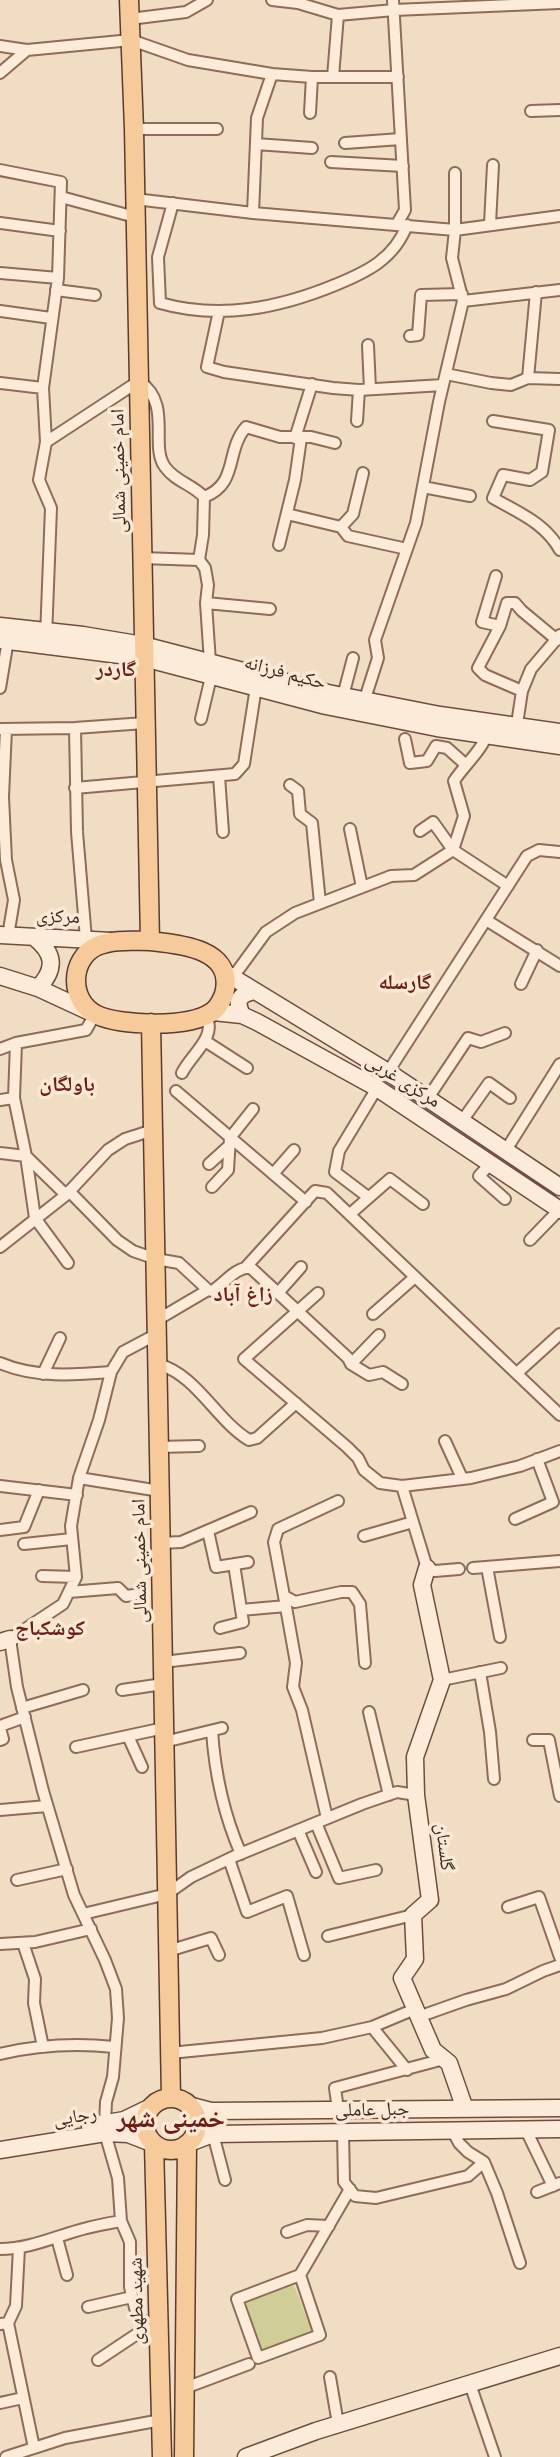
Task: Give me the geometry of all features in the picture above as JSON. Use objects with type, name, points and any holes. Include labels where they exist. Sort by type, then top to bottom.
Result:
[{"type":"main road","name":"امام خمینی شمالی","points":[[129,0],[134,129],[150,941]]},
{"type":"main road","name":"حکیم فرزانه","points":[[3,635],[143,651],[210,669],[343,696],[362,706],[437,728],[560,732]]},
{"type":"main road","name":"حکیم فرزانه","points":[[210,669],[256,687],[326,706],[362,706]]},
{"type":"main road","name":"حکیم فرزانه","points":[[516,732],[560,746]]},
{"type":"main road","name":"مرکزی","points":[[4,936],[114,942]]},
{"type":"main road","points":[[34,937],[46,947],[51,961],[47,979],[38,988]]},
{"type":"main road","points":[[0,976],[38,988],[95,1014],[117,1020],[151,1023],[190,1020],[209,1014],[223,998],[228,975],[207,954],[195,948],[150,941],[114,942],[97,946],[82,959],[75,981],[79,1000],[95,1014]]},
{"type":"main road","name":"مرکزی غربی","points":[[228,975],[388,1072],[560,1187]]},
{"type":"main road","points":[[242,1015],[237,1006],[238,1000],[244,994],[254,991]]},
{"type":"main road","name":"مرکزی غربی","points":[[209,1014],[242,1015],[275,1030],[377,1088],[560,1210]]},
{"type":"main road","name":"امام خمینی شمالی","points":[[151,1023],[170,2053],[179,2101]]},
{"type":"main road","points":[[427,1568],[422,1585],[442,1679]]},
{"type":"main road","name":"گلستان","points":[[413,1915],[430,1900],[416,1795],[415,1757],[442,1679]]},
{"type":"main road","points":[[413,1915],[415,1959],[402,1978],[433,2050],[449,2063],[465,2109]]},
{"type":"main road","points":[[184,2457],[187,2144],[196,2129],[196,2120],[179,2101],[163,2099],[151,2107],[145,2122],[149,2138],[154,2144],[170,2150],[187,2144]]},
{"type":"main road","name":"جبل عاملی","points":[[179,2101],[211,2111],[560,2108]]},
{"type":"main road","name":"رجایی","points":[[0,2150],[105,2128],[151,2107]]},
{"type":"main road","points":[[216,2134],[214,2119],[221,2111]]},
{"type":"main road","name":"رجایی","points":[[0,2140],[105,2128],[154,2144]]},
{"type":"main road","name":"جبل عاملی","points":[[187,2144],[216,2134],[560,2129]]},
{"type":"main road","name":"شهید مطهری","points":[[154,2144],[153,2331],[162,2457]]},
{"type":"main road","points":[[246,2457],[338,2424],[560,2356]]},
{"type":"street","points":[[130,19],[186,12],[207,0]]},
{"type":"street","points":[[272,0],[299,3],[338,15],[394,5],[560,3]]},
{"type":"street","points":[[173,203],[158,257],[160,303],[180,309],[219,311],[261,308],[286,303],[368,271],[401,241],[405,210],[394,5]]},
{"type":"street","points":[[333,77],[338,15]]},
{"type":"street","points":[[0,46],[27,51],[131,40],[188,60],[272,74],[398,76]]},
{"type":"street","points":[[0,73],[27,51]]},
{"type":"street","points":[[253,213],[257,118],[272,74]]},
{"type":"street","points":[[310,113],[312,76]]},
{"type":"street","points":[[530,111],[560,110]]},
{"type":"street","points":[[134,129],[217,129]]},
{"type":"street","points":[[345,143],[401,139]]},
{"type":"street","points":[[256,144],[312,148]]},
{"type":"street","points":[[331,162],[403,166]]},
{"type":"street","points":[[490,224],[493,165]]},
{"type":"street","points":[[0,170],[61,182],[57,284],[43,388],[46,442],[39,480],[51,508],[46,638]]},
{"type":"street","points":[[362,706],[378,658],[376,640],[416,523],[463,298],[452,258],[455,173]]},
{"type":"street","points":[[61,197],[135,208],[173,203],[253,213],[455,230],[560,216]]},
{"type":"street","points":[[0,223],[60,231]]},
{"type":"street","points":[[0,273],[57,284],[95,295]]},
{"type":"street","points":[[410,335],[418,335],[421,295],[463,298],[560,290]]},
{"type":"street","points":[[528,379],[536,292]]},
{"type":"street","points":[[0,311],[51,318]]},
{"type":"street","points":[[219,311],[207,367],[224,372],[364,389],[444,380],[511,385],[528,379],[560,379]]},
{"type":"street","points":[[357,421],[364,389],[368,345]]},
{"type":"street","points":[[46,442],[139,381],[149,389],[160,425],[163,465],[178,481],[195,487],[204,497],[199,560],[205,568],[208,585],[206,603],[210,669],[201,719]]},
{"type":"street","points":[[0,383],[43,388]]},
{"type":"street","points":[[279,545],[295,480],[298,438],[312,384]]},
{"type":"street","points":[[494,421],[550,430],[542,472],[530,480],[503,475],[493,498],[536,521],[553,538],[560,550]]},
{"type":"street","points":[[204,497],[215,493],[225,483],[239,435],[246,427],[280,437],[312,437],[335,443]]},
{"type":"street","points":[[341,527],[353,514],[363,473]]},
{"type":"street","points":[[423,487],[470,496]]},
{"type":"street","points":[[287,514],[341,527],[348,536],[407,549]]},
{"type":"street","points":[[142,558],[199,560]]},
{"type":"street","points":[[496,576],[482,622],[500,626]]},
{"type":"street","points":[[206,603],[270,609]]},
{"type":"street","points":[[516,732],[522,691],[531,669],[558,637],[522,611],[516,603],[507,603],[500,626],[478,668],[485,675],[522,691]]},
{"type":"street","points":[[0,688],[3,635]]},
{"type":"street","points":[[343,696],[353,658]]},
{"type":"street","points":[[75,788],[235,774],[244,764],[256,687]]},
{"type":"street","points":[[4,936],[14,900],[6,860],[3,729],[145,723]]},
{"type":"street","points":[[75,728],[77,832],[86,939]]},
{"type":"street","points":[[228,975],[266,932],[295,914],[391,876],[414,875],[453,850],[464,816],[454,780],[481,748],[488,728]]},
{"type":"street","points":[[405,739],[410,763],[427,761],[436,747],[447,748],[465,764]]},
{"type":"street","points":[[219,776],[223,832]]},
{"type":"street","points":[[290,785],[298,791],[300,814],[312,823],[320,903]]},
{"type":"street","points":[[420,831],[433,822],[453,850],[508,886]]},
{"type":"street","points":[[350,829],[362,887]]},
{"type":"street","points":[[388,1072],[531,853],[539,850],[560,852]]},
{"type":"street","points":[[486,920],[560,966]]},
{"type":"street","points":[[520,984],[537,950]]},
{"type":"street","points":[[0,1049],[16,1043],[86,1030],[95,1014]]},
{"type":"street","points":[[182,1073],[187,1062],[205,1041],[209,1032],[209,1014]]},
{"type":"street","points":[[428,1098],[468,1038],[481,1042],[505,1033]]},
{"type":"street","points":[[205,1041],[247,1068]]},
{"type":"street","points":[[16,1043],[14,1098],[35,1218],[68,1263]]},
{"type":"street","points":[[506,1150],[560,1065]]},
{"type":"street","points":[[462,1121],[489,1083],[510,1098]]},
{"type":"street","points":[[368,1197],[335,1172],[339,1151],[377,1088]]},
{"type":"street","points":[[176,1091],[230,1141],[306,1202]]},
{"type":"street","points":[[0,1100],[14,1098]]},
{"type":"street","points":[[209,1164],[253,1109]]},
{"type":"street","points":[[0,1247],[68,1193],[108,1150],[125,1139],[153,1130]]},
{"type":"street","points":[[212,1187],[228,1170],[230,1141]]},
{"type":"street","points":[[273,1174],[294,1150]]},
{"type":"street","points":[[0,1153],[26,1157],[117,1240],[133,1251],[179,1263],[208,1290]]},
{"type":"street","points":[[491,1163],[479,1176],[505,1199]]},
{"type":"street","points":[[350,1214],[390,1179],[423,1203]]},
{"type":"street","points":[[246,1267],[316,1191],[327,1193],[560,1415]]},
{"type":"street","points":[[530,1240],[560,1210]]},
{"type":"street","points":[[278,1293],[301,1267]]},
{"type":"street","points":[[98,2360],[153,2331],[135,2308],[132,2297],[130,2242],[121,2221],[118,2178],[105,2128],[118,2018],[116,1989],[74,1895],[47,1806],[5,1640],[63,1604],[76,1577],[71,1526],[79,1478],[99,1420],[111,1372],[123,1352],[208,1290],[217,1288],[240,1268],[251,1268],[348,1358],[351,1364],[369,1376],[383,1372],[402,1384]]},
{"type":"street","points":[[373,1314],[415,1277]]},
{"type":"street","points":[[318,1293],[244,1359],[347,1447],[373,1479],[380,1483],[402,1486],[462,1478],[520,1466],[560,1451]]},
{"type":"street","points":[[517,1373],[560,1334]]},
{"type":"street","points":[[351,1364],[379,1335]]},
{"type":"street","points":[[43,1374],[60,1338]]},
{"type":"street","points":[[0,1363],[11,1368],[43,1374],[111,1372]]},
{"type":"street","points":[[158,1364],[176,1372],[191,1384],[249,1440],[257,1438],[296,1403]]},
{"type":"street","points":[[445,1441],[462,1478]]},
{"type":"street","points":[[159,1447],[199,1446]]},
{"type":"street","points":[[515,1519],[554,1502],[537,1459]]},
{"type":"street","points":[[79,1478],[160,1491]]},
{"type":"street","points":[[0,1486],[77,1495]]},
{"type":"street","points":[[402,1486],[427,1568],[435,1571],[459,1569]]},
{"type":"street","points":[[0,1530],[24,1527],[32,1512],[38,1490]]},
{"type":"street","points":[[338,1501],[278,1529],[274,1542],[296,1663],[293,1687],[302,1710],[322,1820],[339,1878],[376,1870]]},
{"type":"street","points":[[161,1543],[181,1542],[251,1512]]},
{"type":"street","points":[[364,1536],[413,1522]]},
{"type":"street","points":[[208,1531],[216,1567],[248,1562]]},
{"type":"street","points":[[24,1544],[72,1539]]},
{"type":"street","points":[[473,1568],[560,1561]]},
{"type":"street","points":[[220,1628],[243,1622],[233,1564]]},
{"type":"street","points":[[487,1567],[500,1637]]},
{"type":"street","points":[[42,1576],[76,1577]]},
{"type":"street","points":[[69,1592],[118,1588],[126,1596],[134,1595]]},
{"type":"street","points":[[241,1610],[352,1592],[360,1604],[365,1663]]},
{"type":"street","points":[[163,1662],[240,1653]]},
{"type":"street","points":[[442,1679],[500,1668]]},
{"type":"street","points":[[480,1672],[490,1732],[494,1779]]},
{"type":"street","points":[[122,1690],[163,1684]]},
{"type":"street","points":[[0,1740],[3,1739],[0,1727],[24,1712],[83,1690]]},
{"type":"street","points":[[369,1712],[389,1795]]},
{"type":"street","points":[[76,1747],[128,1736],[217,1730],[219,1791],[227,1822],[241,1854]]},
{"type":"street","points":[[128,1736],[142,1767]]},
{"type":"street","points":[[533,1740],[549,1740],[560,1796]]},
{"type":"street","points":[[83,1914],[167,1895],[191,1877],[322,1820],[397,1792],[416,1795]]},
{"type":"street","points":[[0,1810],[47,1806]]},
{"type":"street","points":[[298,1830],[316,1872]]},
{"type":"street","points":[[229,1859],[247,1912],[287,1896],[304,1955]]},
{"type":"street","points":[[17,1880],[67,1869]]},
{"type":"street","points":[[508,1906],[540,1897],[560,1957]]},
{"type":"street","points":[[328,1936],[413,1915]]},
{"type":"street","points":[[0,1944],[23,1943],[91,1929]]},
{"type":"street","points":[[168,1951],[211,1938],[219,1955]]},
{"type":"street","points":[[23,1943],[35,1979],[34,2003],[43,2046]]},
{"type":"street","points":[[170,2053],[322,2038],[372,2027],[506,1990],[543,1970],[560,1965]]},
{"type":"street","points":[[372,2027],[407,2070]]},
{"type":"street","points":[[0,2054],[75,2043],[114,2047]]},
{"type":"street","points":[[338,2110],[335,2088],[444,2059]]},
{"type":"street","points":[[452,2130],[459,2143],[484,2162],[520,2263]]},
{"type":"street","points":[[526,2130],[556,2184],[537,2192]]},
{"type":"street","points":[[342,2132],[344,2182],[355,2196],[376,2198],[468,2176],[484,2162]]},
{"type":"street","points":[[216,2134],[225,2180]]},
{"type":"street","points":[[300,2275],[320,2335],[258,2358],[237,2299],[300,2275],[350,2189]]},
{"type":"street","points":[[0,2249],[19,2248],[121,2221]]},
{"type":"street","points":[[287,2232],[307,2225],[329,2226]]},
{"type":"street","points":[[57,2238],[68,2275]]},
{"type":"street","points":[[19,2248],[16,2306],[4,2324],[23,2398],[30,2452]]},
{"type":"street","points":[[88,2306],[132,2297]]},
{"type":"street","points":[[184,2388],[249,2364]]},
{"type":"street","points":[[330,2376],[338,2424]]},
{"type":"street","points":[[470,2384],[495,2457]]},
{"type":"street","points":[[0,2403],[23,2398]]},
{"type":"street","points":[[6,2457],[30,2452],[65,2438],[161,2420]]},
{"type":"shaded area","points":[[294,2285],[312,2332],[261,2350],[244,2303]]},
{"type":"district","name":"گاردر","points":[[116,670]]},
{"type":"district","name":"گارسله","points":[[405,983]]},
{"type":"district","name":"باولگان","points":[[67,1085]]},
{"type":"district","name":"زاغ آباد","points":[[243,1295]]},
{"type":"district","name":"کوشکباج","points":[[50,1629]]},
{"type":"district","name":"خمینی شهر","points":[[171,2120]]}]
